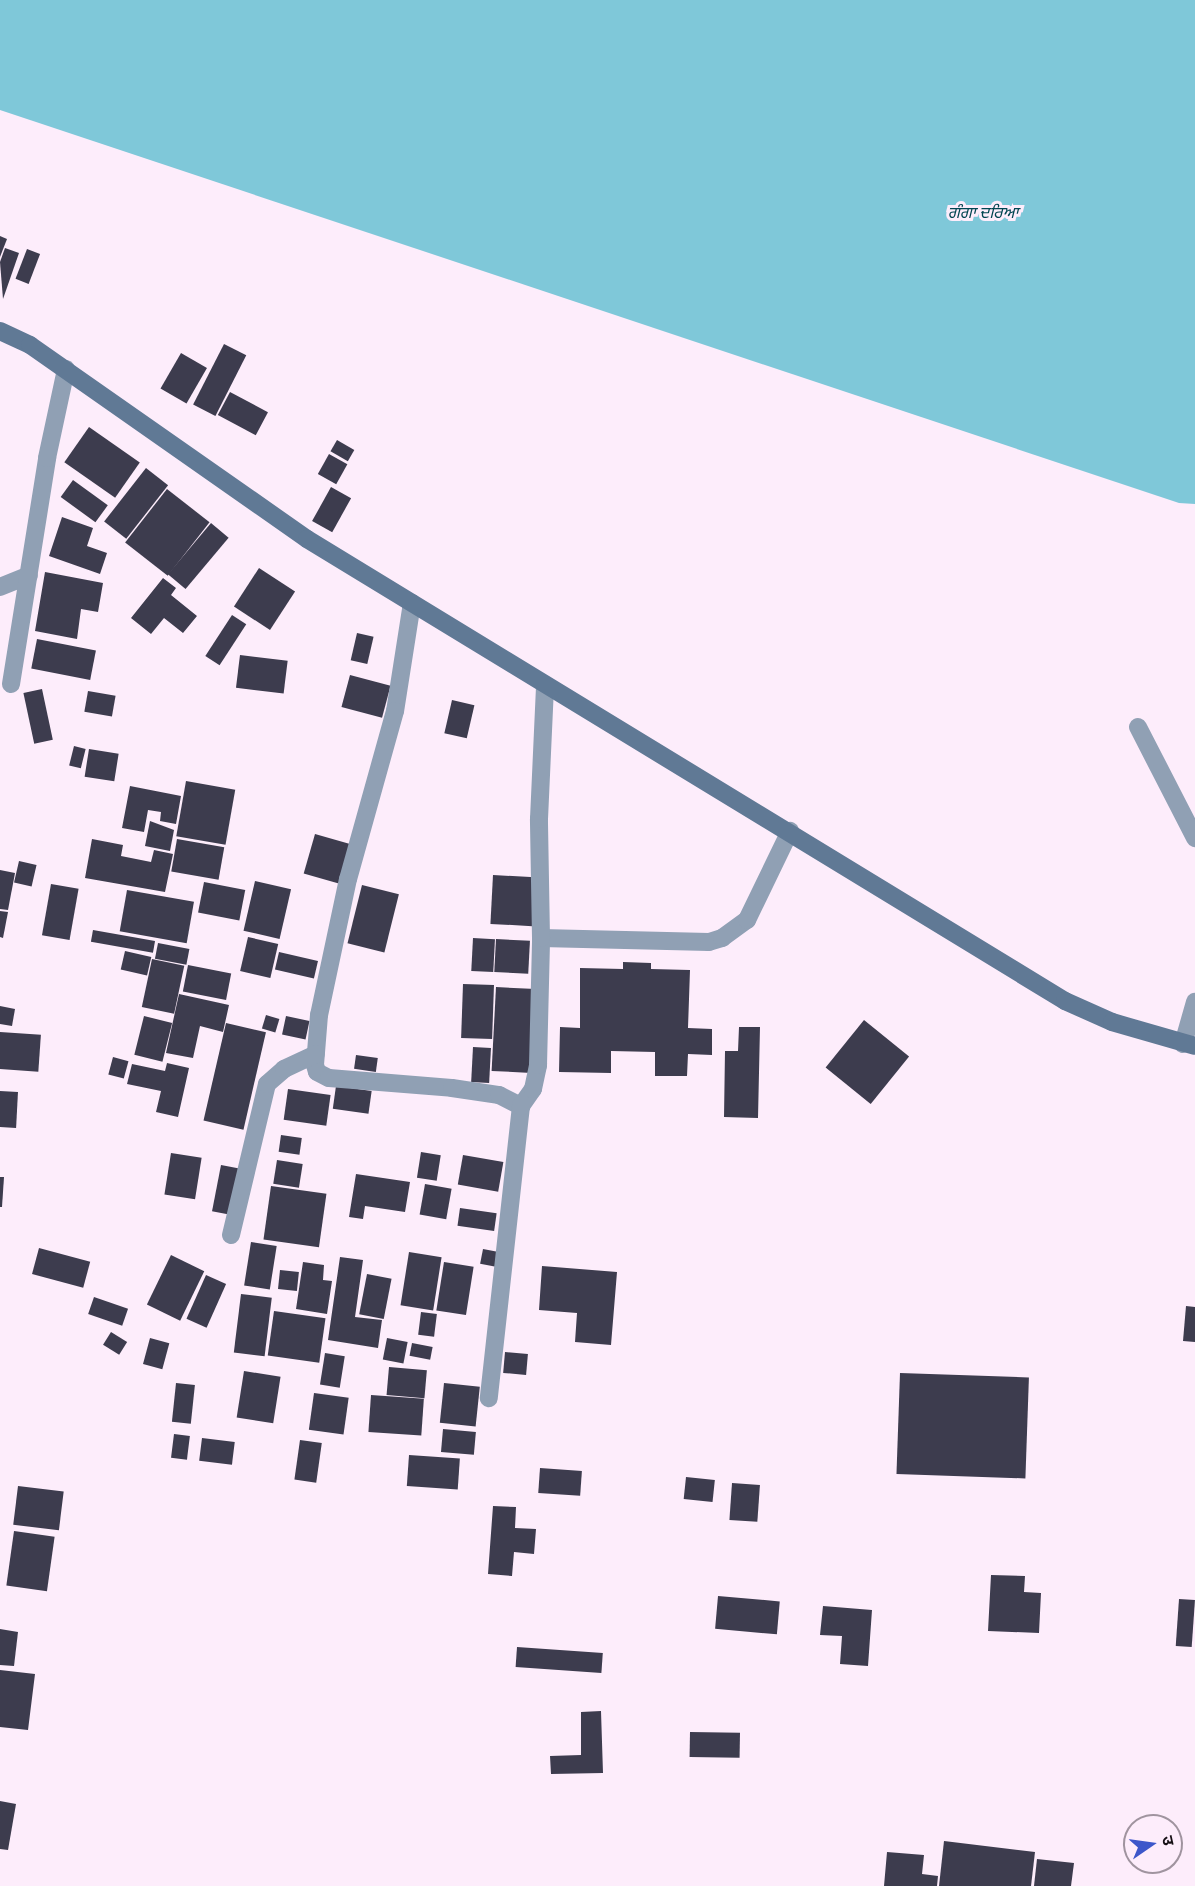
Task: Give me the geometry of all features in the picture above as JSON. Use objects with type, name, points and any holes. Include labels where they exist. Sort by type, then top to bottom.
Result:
[{"type":"main road","points":[[0,331],[30,345],[66,369],[307,539],[546,687],[790,831],[1065,1001],[1112,1022],[1189,1045]]},
{"type":"street","points":[[10,684],[66,369]]},
{"type":"street","points":[[0,587],[29,575]]},
{"type":"street","points":[[412,603],[394,711],[348,879],[319,1015],[317,1072],[329,1078],[452,1088],[499,1095],[521,1106]]},
{"type":"street","points":[[489,1398],[521,1106],[533,1089],[538,1065],[541,938],[539,819],[546,687]]},
{"type":"street","points":[[1138,727],[1195,838]]},
{"type":"street","points":[[541,938],[709,942],[722,939],[747,920],[790,831]]},
{"type":"street","points":[[1189,1045],[1195,1002]]},
{"type":"street","points":[[231,1235],[267,1084],[284,1070],[316,1054]]},
{"type":"water","name":"ਗੰਗਾ ਦਰਿਆ","points":[[0,0],[1195,0],[1195,504],[1179,503],[0,110]]},
{"type":"building","points":[[0,236],[7,239],[0,257]]},
{"type":"building","points":[[5,248],[19,253],[3,299],[0,262]]},
{"type":"building","points":[[27,249],[40,254],[29,284],[16,279]]},
{"type":"building","points":[[224,344],[246,355],[215,416],[193,405]]},
{"type":"building","points":[[181,353],[207,368],[186,404],[160,389]]},
{"type":"building","points":[[230,392],[268,412],[256,435],[218,415]]},
{"type":"building","points":[[89,427],[140,463],[115,498],[64,462]]},
{"type":"building","points":[[337,440],[354,450],[348,461],[330,451]]},
{"type":"building","points":[[329,454],[347,464],[336,484],[318,474]]},
{"type":"building","points":[[146,468],[168,485],[126,539],[104,522]]},
{"type":"building","points":[[73,480],[108,505],[95,522],[61,497]]},
{"type":"building","points":[[331,487],[351,498],[332,532],[312,521]]},
{"type":"building","points":[[167,489],[210,522],[168,576],[125,543]]},
{"type":"building","points":[[62,517],[93,528],[87,546],[107,553],[100,574],[49,556]]},
{"type":"building","points":[[211,523],[229,538],[186,589],[168,574]]},
{"type":"building","points":[[259,568],[295,591],[270,630],[234,607]]},
{"type":"building","points":[[45,572],[103,583],[98,612],[81,609],[77,639],[35,631]]},
{"type":"building","points":[[163,578],[176,588],[171,595],[197,616],[183,633],[164,618],[151,634],[131,618]]},
{"type":"building","points":[[232,615],[246,624],[220,665],[205,656]]},
{"type":"building","points":[[357,633],[374,637],[367,664],[351,660]]},
{"type":"building","points":[[37,639],[96,650],[90,680],[31,668]]},
{"type":"building","points":[[240,655],[288,661],[284,694],[236,688]]},
{"type":"building","points":[[350,675],[391,686],[382,718],[341,707]]},
{"type":"building","points":[[42,689],[53,740],[34,744],[23,693]]},
{"type":"building","points":[[88,691],[116,696],[112,717],[84,712]]},
{"type":"building","points":[[452,700],[474,705],[467,738],[444,733]]},
{"type":"building","points":[[74,746],[86,749],[81,768],[69,765]]},
{"type":"building","points":[[89,749],[119,754],[114,781],[85,777]]},
{"type":"building","points":[[186,781],[235,790],[226,845],[176,836]]},
{"type":"building","points":[[130,786],[181,796],[176,824],[160,821],[161,812],[148,810],[144,832],[122,828]]},
{"type":"building","points":[[150,821],[174,830],[170,851],[145,846]]},
{"type":"building","points":[[315,834],[354,845],[343,885],[304,873]]},
{"type":"building","points":[[92,839],[123,845],[121,856],[151,862],[154,850],[173,854],[165,892],[85,878]]},
{"type":"building","points":[[177,839],[224,847],[219,880],[171,871]]},
{"type":"building","points":[[19,861],[37,865],[32,886],[14,882]]},
{"type":"building","points":[[0,870],[15,873],[8,910],[0,909]]},
{"type":"building","points":[[493,875],[535,877],[532,926],[490,924]]},
{"type":"building","points":[[255,881],[291,889],[280,939],[244,931]]},
{"type":"building","points":[[204,882],[245,890],[239,920],[198,912]]},
{"type":"building","points":[[51,884],[79,889],[70,940],[42,935]]},
{"type":"building","points":[[362,885],[399,894],[384,952],[347,943]]},
{"type":"building","points":[[127,890],[194,902],[187,943],[120,931]]},
{"type":"building","points":[[0,911],[8,912],[3,938],[0,937]]},
{"type":"building","points":[[93,930],[155,941],[153,953],[91,942]]},
{"type":"building","points":[[248,937],[278,944],[270,978],[240,971]]},
{"type":"building","points":[[473,938],[495,939],[493,972],[471,971]]},
{"type":"building","points":[[496,939],[530,941],[528,974],[494,972]]},
{"type":"building","points":[[158,943],[189,949],[186,965],[155,959]]},
{"type":"building","points":[[125,951],[151,957],[147,976],[121,970]]},
{"type":"building","points":[[279,952],[318,961],[314,979],[275,970]]},
{"type":"building","points":[[152,959],[184,966],[174,1014],[142,1007]]},
{"type":"building","points":[[623,962],[651,963],[651,969],[690,970],[688,1028],[712,1029],[712,1055],[688,1054],[687,1076],[655,1076],[655,1052],[611,1051],[611,1073],[559,1072],[560,1027],[580,1028],[580,968],[623,969]]},
{"type":"building","points":[[188,965],[231,973],[226,1000],[183,992]]},
{"type":"building","points":[[463,984],[494,985],[492,1039],[461,1038]]},
{"type":"building","points":[[496,987],[536,989],[532,1073],[492,1071]]},
{"type":"building","points":[[179,994],[229,1005],[223,1032],[200,1026],[193,1058],[166,1053]]},
{"type":"building","points":[[0,1006],[15,1009],[12,1026],[0,1024]]},
{"type":"building","points":[[266,1015],[279,1019],[275,1032],[262,1028]]},
{"type":"building","points":[[144,1016],[172,1023],[162,1062],[134,1055]]},
{"type":"building","points":[[286,1016],[309,1021],[306,1040],[282,1035]]},
{"type":"building","points":[[864,1020],[909,1057],[871,1104],[826,1067]]},
{"type":"building","points":[[226,1023],[266,1032],[243,1130],[204,1120]]},
{"type":"building","points":[[739,1027],[760,1027],[758,1118],[724,1117],[725,1051],[738,1051]]},
{"type":"building","points":[[0,1032],[41,1035],[38,1072],[0,1069]]},
{"type":"building","points":[[473,1047],[491,1048],[489,1083],[471,1082]]},
{"type":"building","points":[[356,1055],[378,1058],[376,1072],[354,1069]]},
{"type":"building","points":[[113,1057],[128,1061],[124,1079],[108,1074]]},
{"type":"building","points":[[167,1063],[189,1068],[178,1117],[156,1112],[161,1091],[127,1084],[132,1064],[165,1071]]},
{"type":"building","points":[[336,1086],[372,1091],[368,1114],[333,1109]]},
{"type":"building","points":[[288,1089],[331,1095],[326,1126],[284,1120]]},
{"type":"building","points":[[0,1091],[18,1092],[16,1128],[0,1127]]},
{"type":"building","points":[[281,1135],[302,1138],[299,1155],[279,1152]]},
{"type":"building","points":[[421,1152],[441,1155],[437,1181],[417,1178]]},
{"type":"building","points":[[171,1153],[202,1158],[195,1199],[164,1194]]},
{"type":"building","points":[[463,1155],[503,1162],[498,1192],[458,1185]]},
{"type":"building","points":[[277,1160],[303,1164],[299,1188],[273,1184]]},
{"type":"building","points":[[221,1165],[241,1169],[232,1215],[212,1211]]},
{"type":"building","points":[[356,1174],[410,1182],[405,1212],[365,1206],[363,1219],[349,1217]]},
{"type":"building","points":[[0,1177],[4,1177],[2,1207],[0,1207]]},
{"type":"building","points":[[425,1184],[452,1189],[446,1219],[420,1215]]},
{"type":"building","points":[[271,1186],[326,1194],[319,1247],[263,1239]]},
{"type":"building","points":[[460,1208],[497,1213],[494,1231],[457,1226]]},
{"type":"building","points":[[251,1242],[277,1246],[270,1290],[244,1285]]},
{"type":"building","points":[[39,1248],[90,1262],[83,1288],[32,1274]]},
{"type":"building","points":[[483,1249],[499,1252],[496,1267],[480,1264]]},
{"type":"building","points":[[409,1252],[442,1257],[433,1310],[401,1305]]},
{"type":"building","points":[[171,1255],[204,1271],[180,1321],[147,1304]]},
{"type":"building","points":[[340,1257],[363,1260],[355,1317],[382,1320],[378,1348],[328,1340]]},
{"type":"building","points":[[303,1262],[324,1265],[323,1280],[332,1281],[327,1314],[296,1309]]},
{"type":"building","points":[[444,1262],[474,1267],[466,1315],[436,1310]]},
{"type":"building","points":[[542,1266],[617,1272],[611,1345],[575,1342],[577,1313],[539,1310]]},
{"type":"building","points":[[280,1270],[299,1272],[297,1291],[278,1289]]},
{"type":"building","points":[[367,1274],[392,1279],[384,1319],[359,1314]]},
{"type":"building","points":[[206,1275],[226,1284],[207,1328],[186,1319]]},
{"type":"building","points":[[241,1294],[272,1298],[265,1356],[234,1353]]},
{"type":"building","points":[[94,1297],[128,1309],[122,1326],[88,1314]]},
{"type":"building","points":[[1186,1306],[1195,1307],[1195,1342],[1183,1341]]},
{"type":"building","points":[[274,1311],[325,1318],[319,1363],[268,1356]]},
{"type":"building","points":[[421,1312],[437,1314],[434,1337],[418,1335]]},
{"type":"building","points":[[111,1332],[127,1342],[119,1355],[103,1345]]},
{"type":"building","points":[[150,1338],[169,1343],[162,1369],[143,1364]]},
{"type":"building","points":[[387,1338],[408,1342],[403,1364],[383,1360]]},
{"type":"building","points":[[412,1343],[433,1347],[430,1360],[410,1356]]},
{"type":"building","points":[[505,1352],[528,1354],[526,1375],[503,1373]]},
{"type":"building","points":[[325,1353],[345,1356],[340,1388],[320,1385]]},
{"type":"building","points":[[389,1367],[427,1370],[424,1398],[387,1395]]},
{"type":"building","points":[[244,1371],[281,1377],[273,1423],[237,1417]]},
{"type":"building","points":[[900,1373],[1029,1378],[1025,1478],[896,1474]]},
{"type":"building","points":[[176,1383],[195,1385],[191,1424],[172,1422]]},
{"type":"building","points":[[444,1383],[480,1387],[476,1427],[440,1423]]},
{"type":"building","points":[[314,1393],[349,1398],[344,1435],[309,1430]]},
{"type":"building","points":[[371,1395],[424,1399],[421,1436],[368,1432]]},
{"type":"building","points":[[443,1429],[476,1432],[474,1455],[441,1452]]},
{"type":"building","points":[[174,1434],[190,1436],[187,1460],[171,1458]]},
{"type":"building","points":[[202,1438],[235,1442],[232,1465],[199,1461]]},
{"type":"building","points":[[300,1440],[322,1443],[316,1483],[294,1480]]},
{"type":"building","points":[[409,1455],[460,1459],[458,1489],[407,1486]]},
{"type":"building","points":[[540,1468],[582,1471],[580,1496],[538,1493]]},
{"type":"building","points":[[686,1477],[715,1480],[713,1502],[684,1499]]},
{"type":"building","points":[[732,1483],[760,1485],[757,1522],[729,1520]]},
{"type":"building","points":[[18,1486],[64,1492],[59,1530],[13,1525]]},
{"type":"building","points":[[493,1506],[516,1507],[515,1528],[536,1529],[534,1554],[514,1552],[512,1576],[488,1574]]},
{"type":"building","points":[[14,1531],[55,1537],[47,1591],[6,1585]]},
{"type":"building","points":[[991,1575],[1025,1576],[1024,1592],[1041,1593],[1039,1633],[988,1631]]},
{"type":"building","points":[[718,1596],[780,1601],[777,1634],[715,1629]]},
{"type":"building","points":[[1179,1599],[1195,1600],[1192,1647],[1176,1646]]},
{"type":"building","points":[[823,1606],[872,1610],[868,1666],[840,1664],[842,1636],[820,1635]]},
{"type":"building","points":[[0,1629],[18,1632],[14,1666],[0,1665]]},
{"type":"building","points":[[517,1647],[603,1653],[601,1673],[516,1667]]},
{"type":"building","points":[[0,1670],[35,1674],[28,1730],[0,1727]]},
{"type":"building","points":[[601,1711],[603,1773],[551,1774],[550,1756],[581,1755],[581,1712]]},
{"type":"building","points":[[690,1732],[740,1733],[740,1758],[690,1757]]},
{"type":"building","points":[[0,1801],[16,1804],[8,1850],[0,1849]]},
{"type":"building","points":[[944,1841],[1035,1852],[1031,1886],[939,1886]]},
{"type":"building","points":[[887,1852],[924,1855],[922,1874],[938,1876],[937,1886],[884,1886]]},
{"type":"building","points":[[1037,1859],[1074,1863],[1071,1886],[1034,1886]]}]
